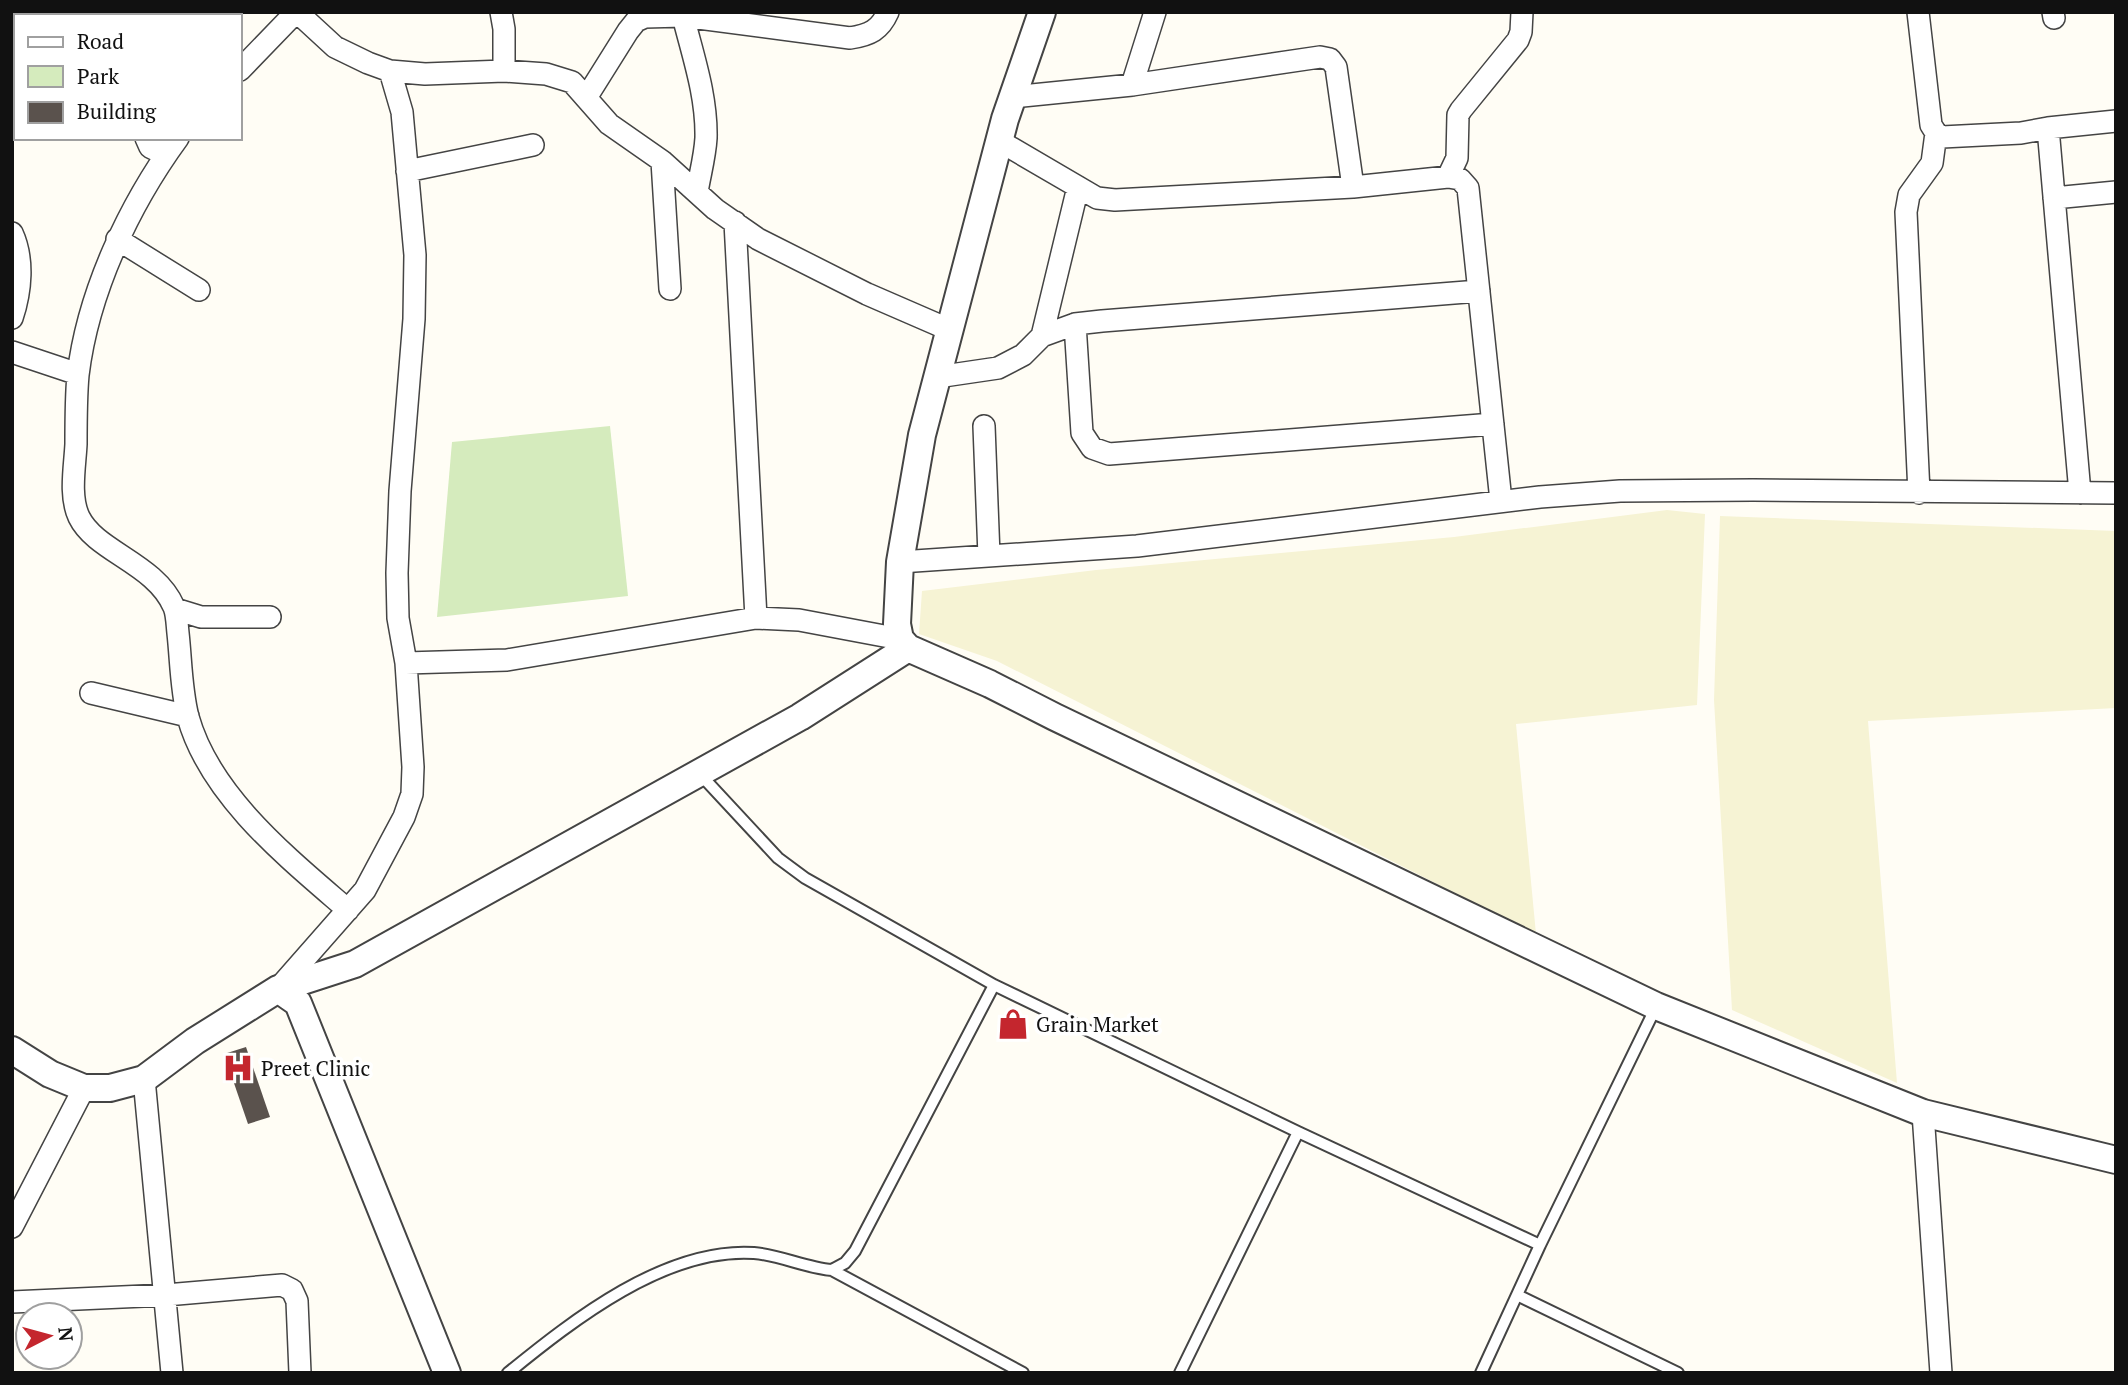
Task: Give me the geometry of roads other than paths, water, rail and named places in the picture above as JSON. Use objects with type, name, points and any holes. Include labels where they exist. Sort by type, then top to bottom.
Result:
[{"type":"street","points":[[242,68],[297,12],[335,47],[390,71],[425,74],[504,71],[546,74],[572,82],[609,124],[662,161],[715,209],[758,239],[867,294],[950,330]]},
{"type":"street","points":[[500,12],[504,29],[504,71]]},
{"type":"street","points":[[586,98],[628,31],[636,21],[645,17],[683,14],[850,38],[867,36],[881,26],[888,12]]},
{"type":"street","points":[[904,644],[897,624],[900,562],[922,435],[1005,120],[1042,12]]},
{"type":"street","points":[[1132,85],[1154,12]]},
{"type":"street","points":[[1448,177],[1457,158],[1458,115],[1518,40],[1522,12]]},
{"type":"street","points":[[1918,12],[1931,125],[1936,134],[1942,137],[2021,133],[2116,121]]},
{"type":"street","points":[[683,14],[704,98],[705,142],[697,192]]},
{"type":"street","points":[[1013,97],[1132,85],[1320,57],[1330,59],[1336,66],[1353,187]]},
{"type":"street","points":[[278,989],[365,890],[404,817],[412,794],[413,767],[405,663],[398,618],[397,573],[414,318],[415,254],[402,112],[390,71]]},
{"type":"street","points":[[2048,128],[2080,493]]},
{"type":"street","points":[[1919,493],[1906,212],[1909,195],[1932,163],[1936,134]]},
{"type":"street","points":[[147,140],[150,147],[172,147]]},
{"type":"street","points":[[1001,142],[1097,198],[1115,200],[1353,187],[1448,177],[1460,179],[1468,188],[1501,501]]},
{"type":"street","points":[[407,171],[533,145]]},
{"type":"street","points":[[172,147],[117,239],[92,312],[78,374],[74,492],[78,516],[88,530],[154,578],[175,609],[188,716],[202,756],[237,805],[285,855],[348,909]]},
{"type":"street","points":[[662,161],[670,289]]},
{"type":"street","points":[[1042,336],[1077,187]]},
{"type":"street","points":[[2054,198],[2116,192]]},
{"type":"street","points":[[736,222],[755,618]]},
{"type":"street","points":[[12,233],[20,280],[18,301],[12,318]]},
{"type":"street","points":[[117,239],[199,290]]},
{"type":"street","points":[[937,377],[998,368],[1023,355],[1042,336],[1075,324],[1479,291]]},
{"type":"street","points":[[1075,324],[1082,433],[1092,448],[1109,454],[1493,424]]},
{"type":"street","points":[[12,352],[78,374]]},
{"type":"street","points":[[984,426],[989,556]]},
{"type":"street","points":[[900,562],[1137,545],[1501,501],[1620,491],[2116,493]]},
{"type":"street","points":[[175,609],[201,617],[270,617]]},
{"type":"street","points":[[405,663],[507,660],[755,618],[799,620],[904,644],[1657,1006],[1923,1113],[2116,1160]]},
{"type":"street","points":[[12,1050],[50,1074],[83,1088],[110,1088],[144,1079],[195,1041],[278,989],[355,964],[800,717],[904,644]]},
{"type":"street","points":[[92,693],[188,716]]},
{"type":"street","points":[[278,989],[298,1003],[447,1373]]},
{"type":"street","points":[[144,1079],[172,1373]]},
{"type":"street","points":[[14,1221],[83,1088]]},
{"type":"street","points":[[1923,1113],[1941,1373]]},
{"type":"street","points":[[12,1302],[282,1285],[292,1290],[298,1301],[300,1373]]},
{"type":"lane","points":[[699,773],[778,858],[805,878],[994,985],[1540,1245]]},
{"type":"lane","points":[[832,1270],[845,1263],[855,1251],[994,985]]},
{"type":"lane","points":[[1481,1373],[1540,1245],[1657,1006]]},
{"type":"lane","points":[[1180,1373],[1298,1132]]},
{"type":"lane","points":[[508,1373],[561,1330],[663,1270],[695,1258],[717,1254],[755,1253],[832,1270],[1023,1373]]},
{"type":"lane","points":[[1517,1295],[1678,1373]]},
{"type":"place","name":"Grain Market","points":[[1013,1024]]},
{"type":"place","name":"Preet Clinic","points":[[238,1068]]}]
